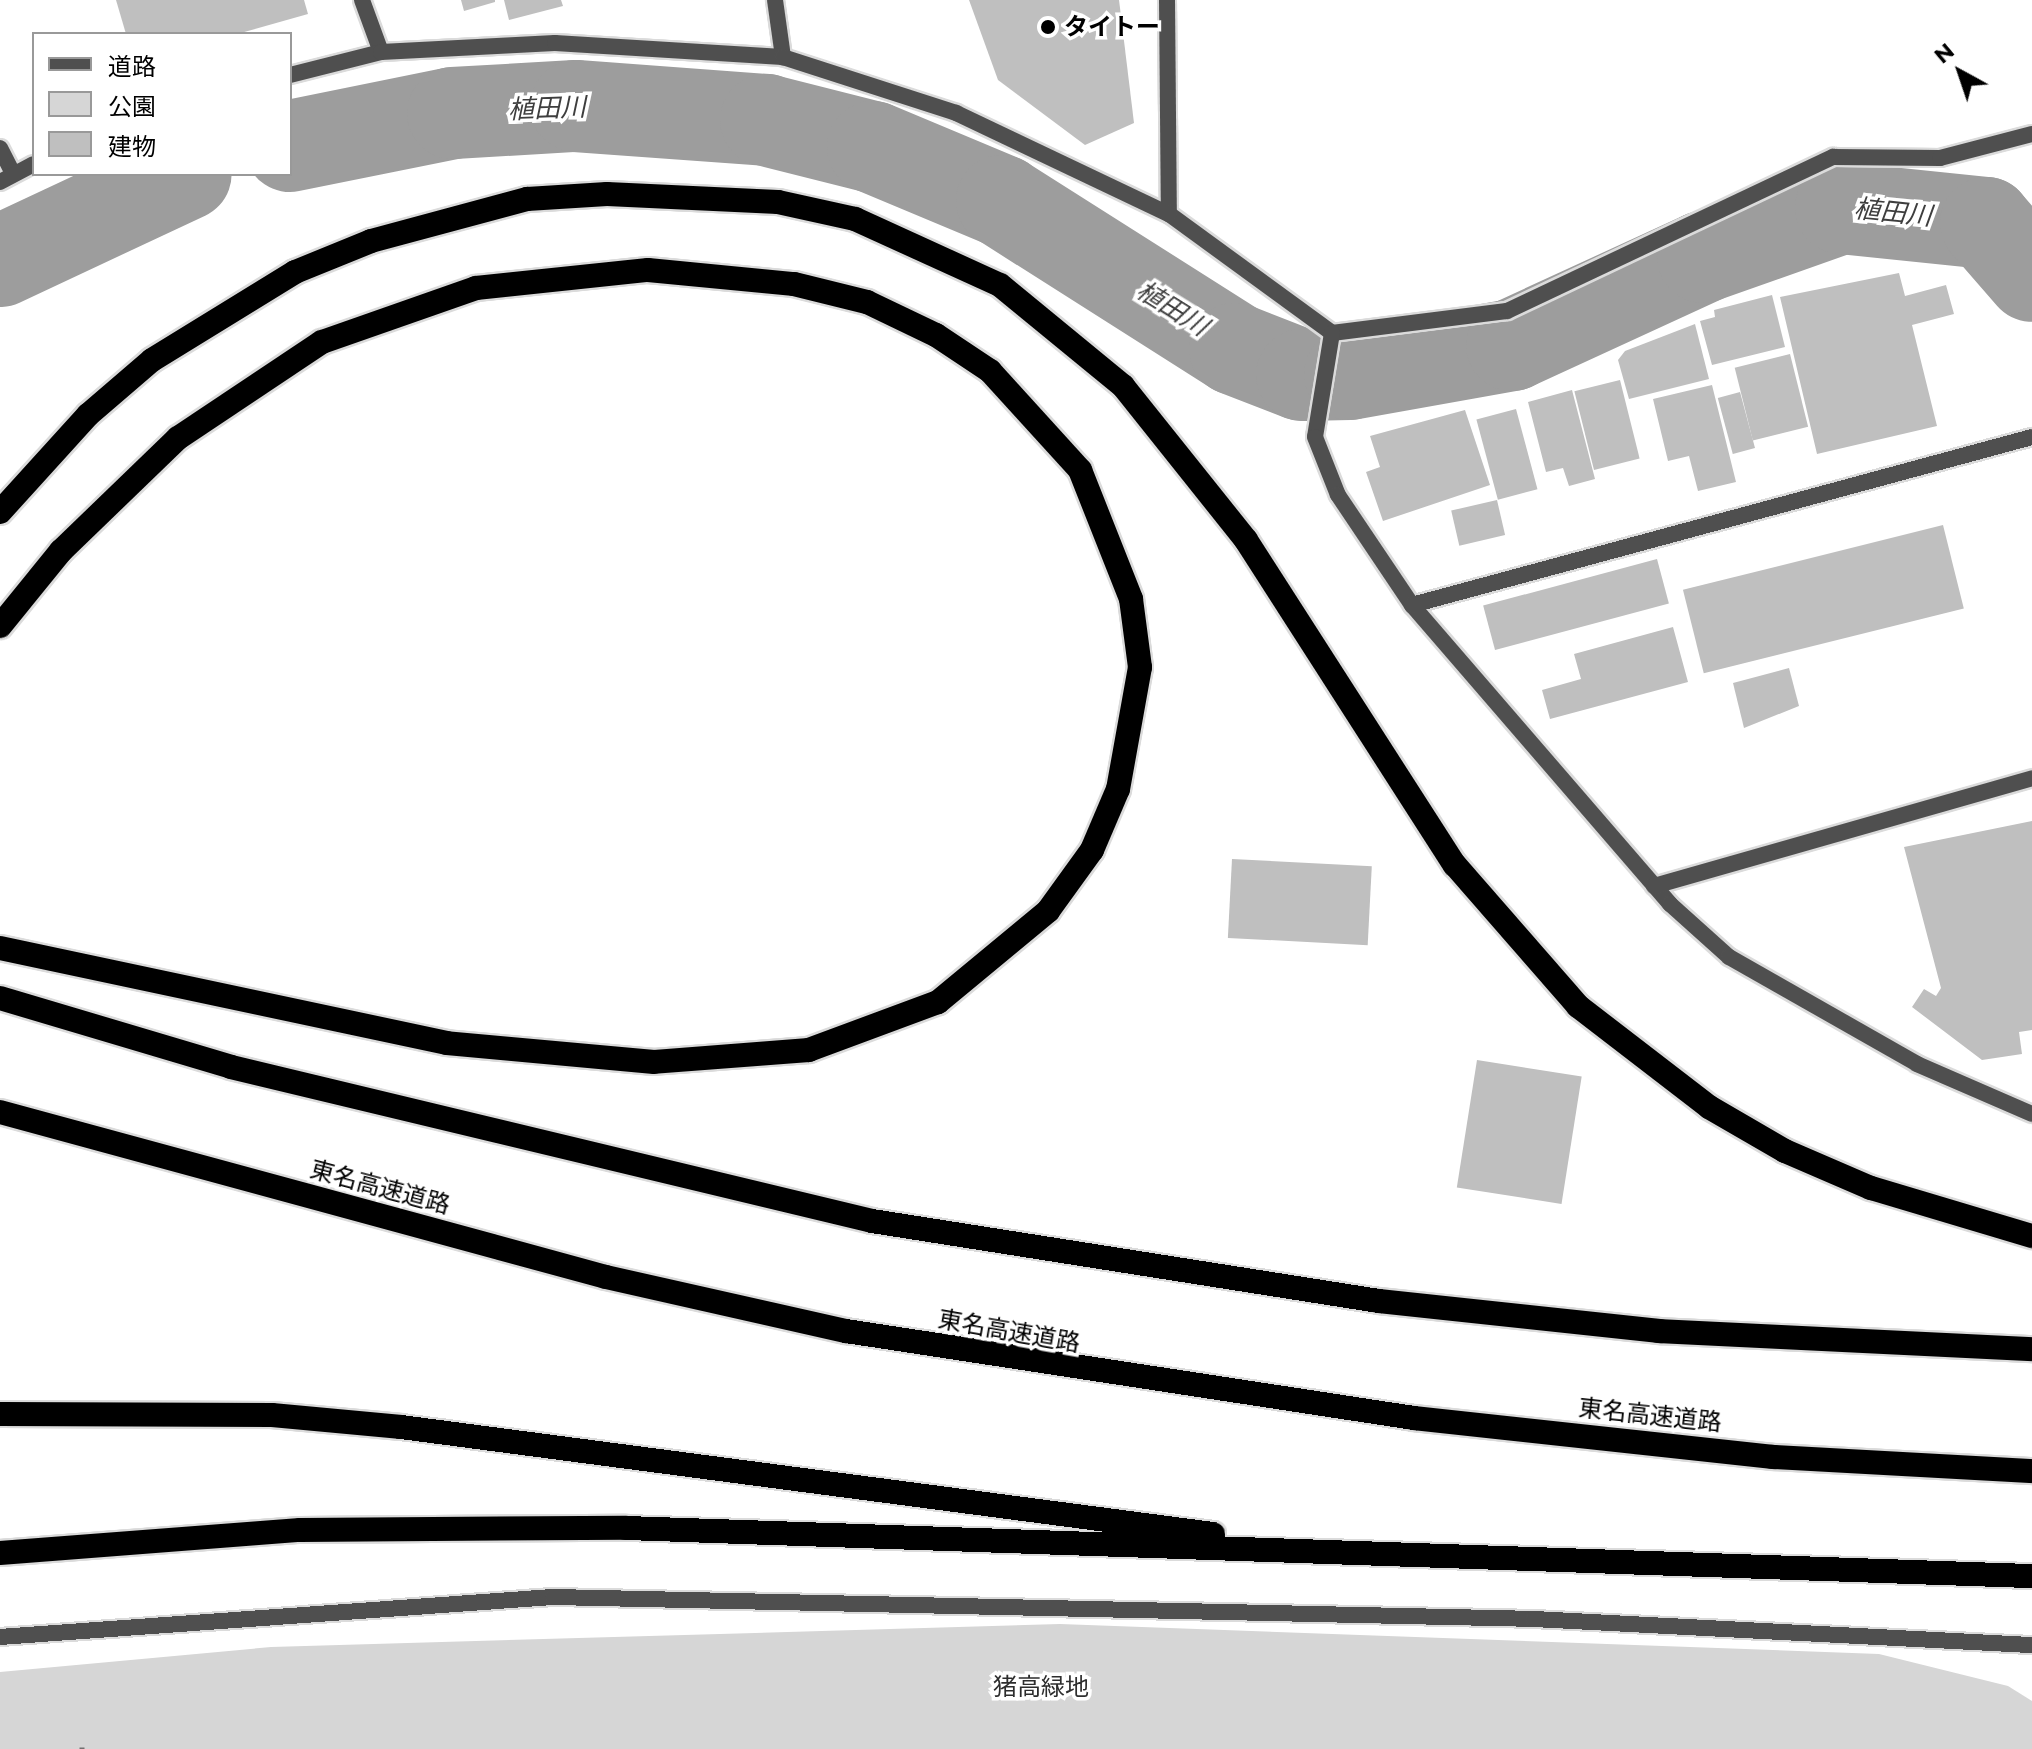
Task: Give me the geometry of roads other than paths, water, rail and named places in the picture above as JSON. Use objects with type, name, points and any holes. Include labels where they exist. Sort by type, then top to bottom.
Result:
[{"type":"highway","points":[[0,512],[88,415],[152,360],[260,291],[371,241],[527,199],[607,194],[778,202],[855,219],[1000,285],[1123,386],[1246,540],[1455,865],[1590,1017],[1709,1107],[1785,1151],[1871,1188],[2032,1236]]},
{"type":"highway","points":[[0,626],[61,551],[178,438],[322,342],[476,288],[648,270],[794,284],[867,302],[936,335],[990,371],[1080,470],[1131,599],[1140,667],[1118,789],[1092,850],[1048,911],[938,1002],[809,1050],[654,1062],[447,1043],[0,948]]},
{"type":"highway","points":[[0,998],[231,1067],[872,1221],[1395,1303],[1659,1331],[2032,1349]]},
{"type":"highway","name":"東名高速道路","points":[[0,1112],[606,1277],[846,1331],[1414,1418],[1773,1457],[2032,1471]]},
{"type":"highway","points":[[0,1414],[272,1415],[401,1427],[1346,1553]]},
{"type":"highway","points":[[0,1553],[300,1530],[515,1528],[2032,1576]]},
{"type":"street","points":[[362,0],[381,52]]},
{"type":"street","points":[[775,0],[783,57]]},
{"type":"street","points":[[1167,0],[1169,214]]},
{"type":"street","points":[[292,74],[381,52],[555,43],[783,57],[956,113],[1169,214],[1332,333],[1507,311],[1833,157],[1940,158],[2032,134]]},
{"type":"street","points":[[0,148],[6,178],[32,165]]},
{"type":"street","points":[[1332,333],[1315,437],[1338,495],[1412,605],[1654,886],[1729,957],[1917,1064],[2032,1114]]},
{"type":"street","points":[[1412,605],[2032,437]]},
{"type":"street","points":[[1654,886],[2032,778]]},
{"type":"street","points":[[0,1637],[553,1597],[1534,1619],[2032,1645]]},
{"type":"waterway","name":"植田川","points":[[292,146],[453,113],[576,106],[766,120],[873,147],[1002,201],[1235,349],[1302,375],[1350,374],[1512,345],[1703,257],[1841,208],[1986,223],[2032,276]]},
{"type":"waterway","name":"植田川","points":[[0,261],[182,176]]},
{"type":"place","name":"タイトー","points":[[1048,27]]},
{"type":"park label","name":"猪高緑地","points":[[1041,1687]]}]
